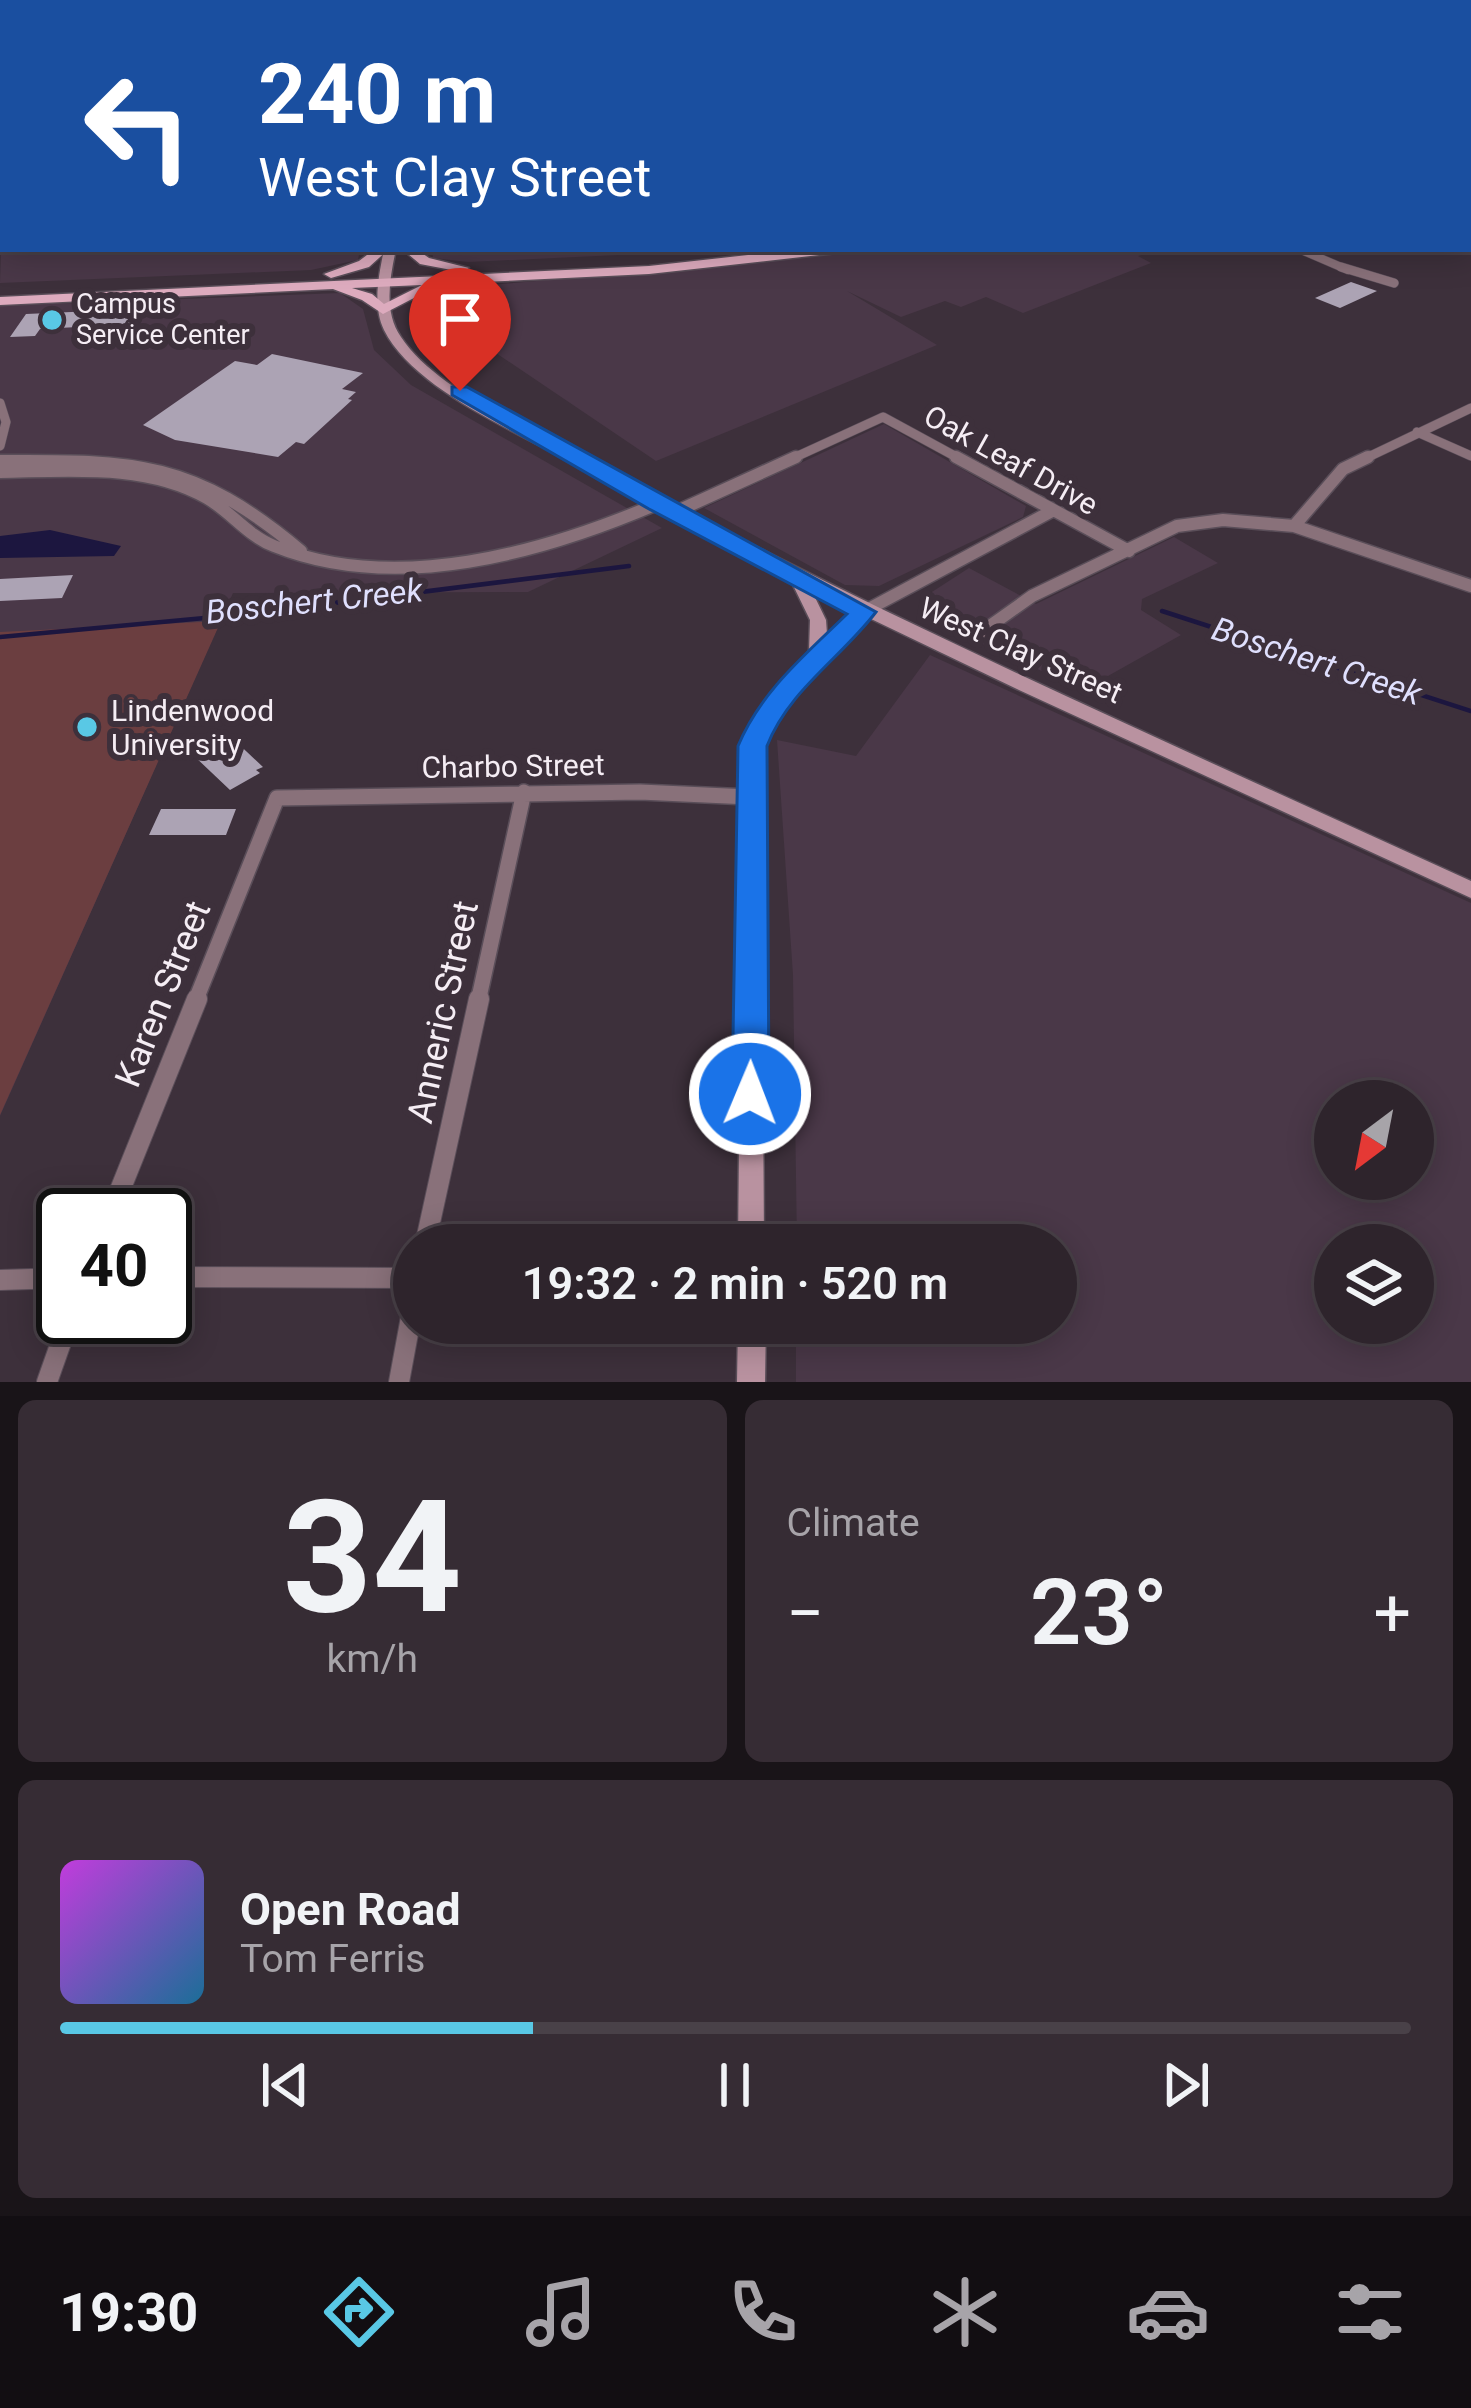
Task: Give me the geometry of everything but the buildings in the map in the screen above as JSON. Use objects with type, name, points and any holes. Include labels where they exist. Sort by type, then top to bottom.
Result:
[{"type":"main road","points":[[330,274],[364,264],[382,252]]},
{"type":"main road","points":[[383,310],[386,252]]},
{"type":"main road","points":[[412,252],[425,261],[480,269]]},
{"type":"main road","points":[[0,297],[330,274],[454,278],[649,270],[807,252]]},
{"type":"main road","points":[[0,297],[267,286],[480,269],[708,262]]},
{"type":"main road","points":[[383,310],[454,278]]},
{"type":"main road","points":[[267,286],[353,292],[383,310]]},
{"type":"main road","name":"West Clay Street","points":[[383,310],[396,341],[437,377],[657,504],[863,612],[1471,890]]},
{"type":"main road","points":[[799,579],[818,620],[818,654]]},
{"type":"main road","points":[[751,1224],[752,746],[765,716],[818,654],[863,612]]},
{"type":"main road","points":[[751,1382],[752,1344]]},
{"type":"street","points":[[1306,252],[1359,275],[1394,283]]},
{"type":"street","points":[[0,403],[6,422],[0,446]]},
{"type":"street","points":[[1294,526],[1343,469],[1471,408]]},
{"type":"street","name":"Oak Leaf Drive","points":[[674,513],[883,416],[1129,551]]},
{"type":"street","points":[[1417,433],[1471,456]]},
{"type":"street","points":[[0,461],[120,461],[188,474],[245,502],[305,555]]},
{"type":"street","points":[[0,472],[75,470],[162,480],[201,494],[271,545],[369,567],[532,549],[598,530],[657,504]]},
{"type":"street","points":[[863,612],[1052,511]]},
{"type":"street","points":[[983,631],[1032,596],[1178,526],[1199,522],[1294,526],[1471,586]]},
{"type":"street","name":"Charbo Street","points":[[277,798],[524,792],[749,797]]},
{"type":"street","name":"Anneric Street","points":[[430,1224],[524,792]]},
{"type":"street","name":"Karen Street","points":[[121,1188],[277,798]]},
{"type":"street","points":[[192,1277],[393,1278]]},
{"type":"street","points":[[0,1280],[36,1279]]},
{"type":"street","points":[[46,1382],[60,1344]]},
{"type":"street","points":[[399,1382],[406,1344]]},
{"type":"shaded area","points":[[1,252],[359,252],[358,260],[311,270],[0,283]]},
{"type":"shaded area","points":[[432,252],[682,252],[468,262],[433,258]]},
{"type":"shaded area","points":[[862,252],[1151,252],[1138,256],[1151,263],[1023,313],[986,297],[961,307],[945,301],[901,317],[847,291],[937,345],[656,461],[425,305],[440,293]]},
{"type":"shaded area","name":"Lindenwood University","points":[[340,293],[363,309],[374,350],[411,385],[662,528],[528,592],[233,593],[0,1116],[0,306]]},
{"type":"shaded area","points":[[884,424],[1026,506],[1023,517],[879,586],[845,585],[704,508]]},
{"type":"shaded area","points":[[50,530],[121,546],[114,556],[0,558],[0,536]]},
{"type":"shaded area","points":[[1174,537],[1218,563],[1142,599],[1141,610],[1181,635],[1083,690],[926,618],[921,599],[969,568],[1036,604]]},
{"type":"shaded area","points":[[221,621],[0,1115],[0,632]]},
{"type":"shaded area","points":[[930,655],[1471,903],[1471,1382],[796,1382],[796,1344],[1077,1344],[1077,1224],[797,1224],[793,975],[777,740],[856,756]]},
{"type":"waterway","name":"Boschert Creek","points":[[0,637],[237,615],[629,566]]},
{"type":"waterway","name":"Boschert Creek","points":[[1162,611],[1471,711]]},
{"type":"place","name":"Campus Service Center","points":[[52,320]]},
{"type":"place","name":"Lindenwood University","points":[[87,727]]},
{"type":"route","points":[[460,391],[657,504],[863,612],[784,691],[765,716],[752,746],[750,1094]]}]
